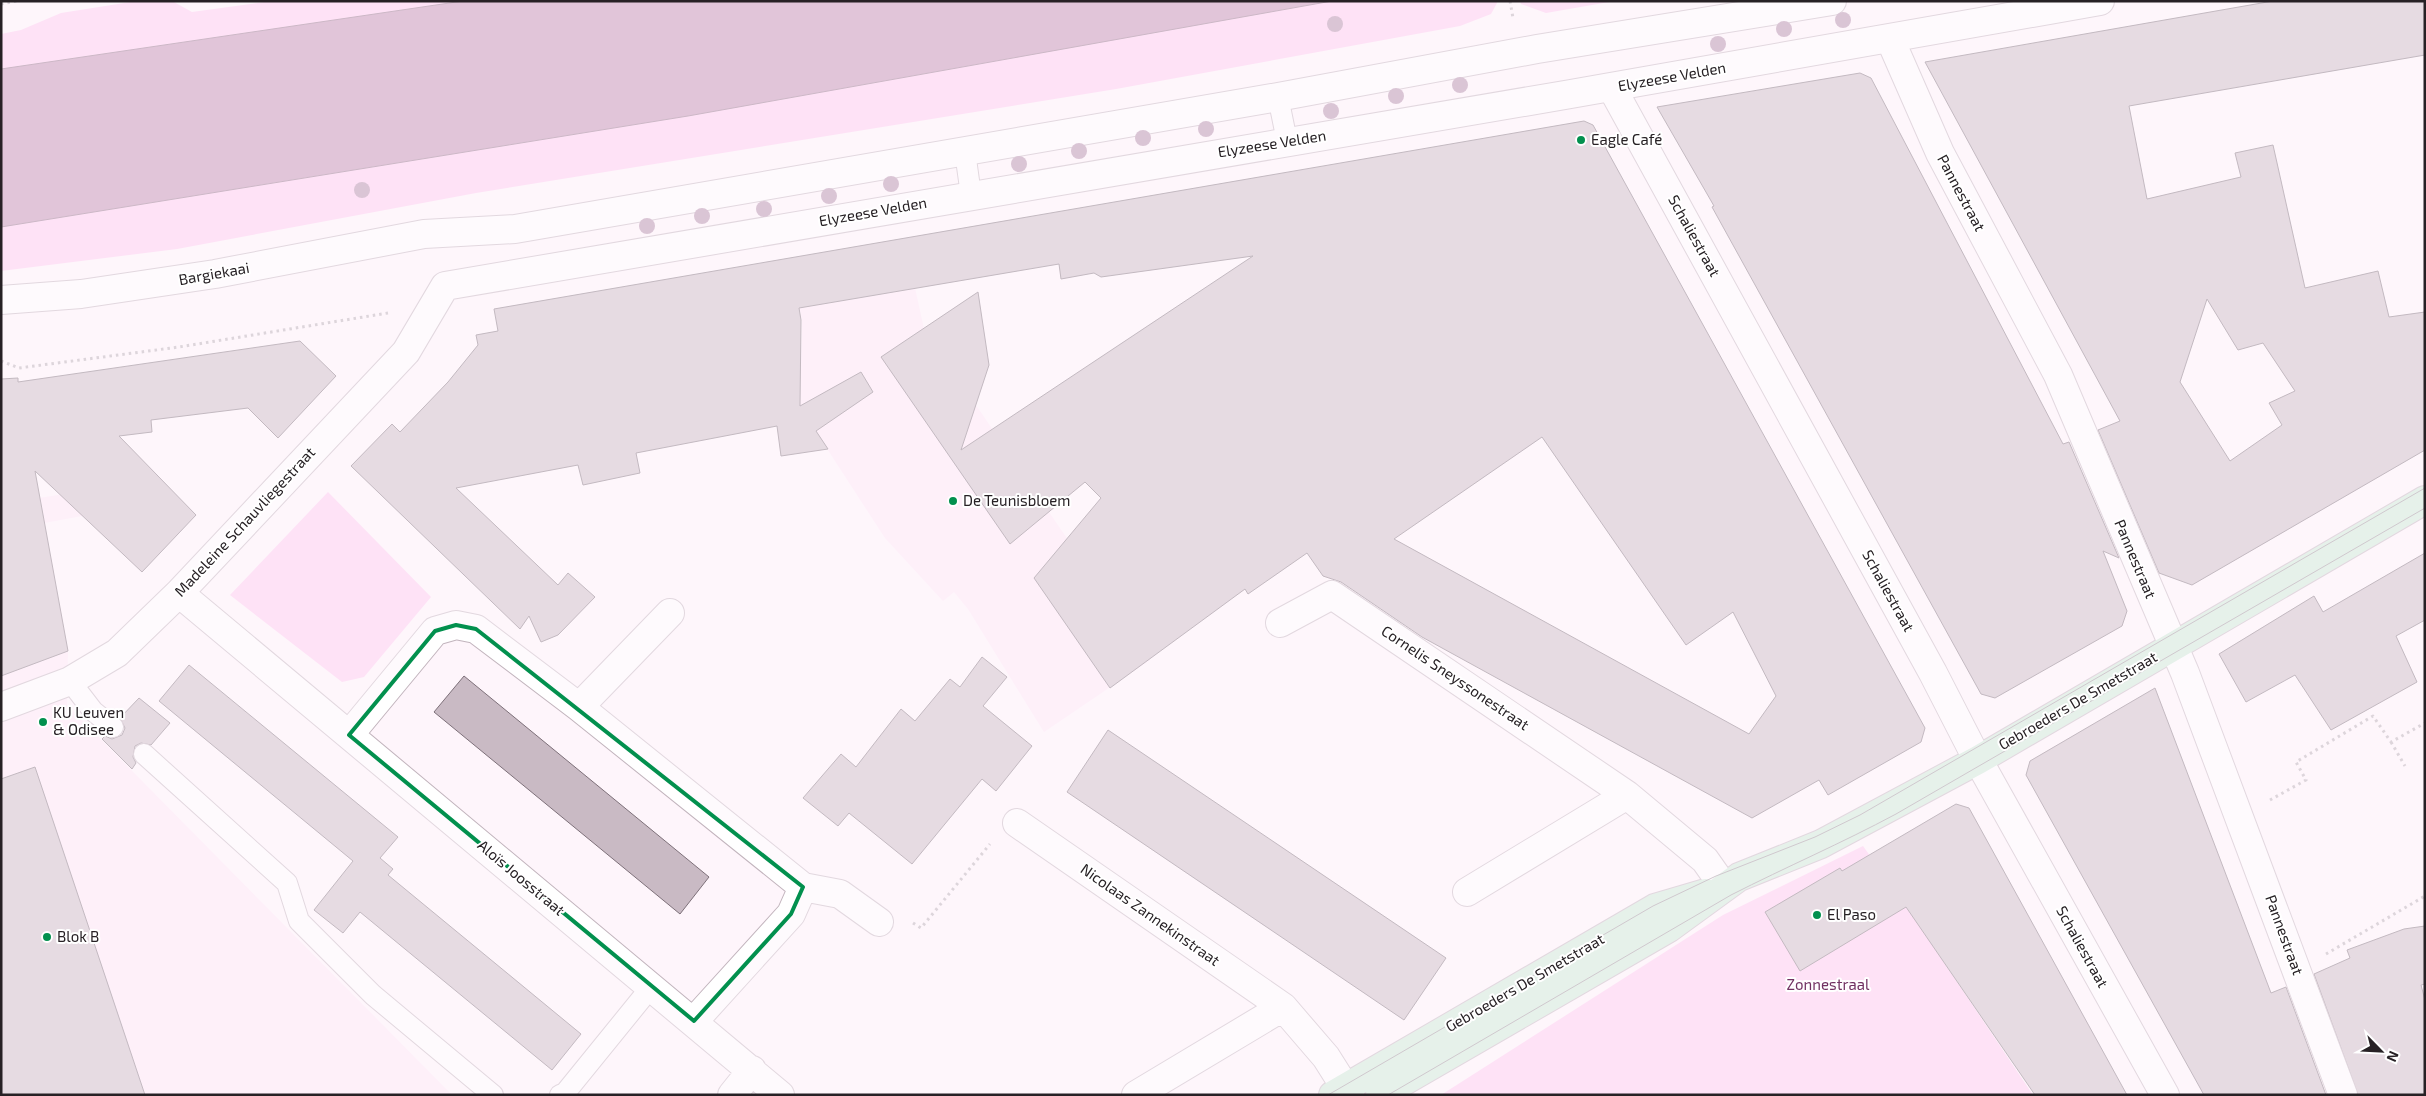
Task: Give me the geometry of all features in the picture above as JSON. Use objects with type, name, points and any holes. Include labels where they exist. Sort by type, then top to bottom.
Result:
[{"type":"street","points":[[965,152],[1537,49],[1832,1]]},
{"type":"street","name":"Elyzeese Velden","points":[[444,286],[1287,141],[1612,88],[2100,1]]},
{"type":"street","name":"Pannestraat","points":[[1890,39],[1940,153],[2058,375],[2185,673],[2344,1095]]},
{"type":"street","name":"Schaliestraat","points":[[1612,88],[1928,664],[1978,760],[2165,1095]]},
{"type":"street","name":"Bargiekaai","points":[[1,300],[81,294],[216,274],[424,234],[515,229],[965,152]]},
{"type":"street","name":"Madeleine Schauvliegestraat","points":[[1,706],[70,682],[117,654],[179,593],[406,352],[444,286]]},
{"type":"street","name":"Gebroeders De Smetstraat","points":[[1380,1095],[1669,928],[1738,877],[1829,840],[1978,760],[2425,500]]},
{"type":"street","name":"Aloïs Joosstraat","points":[[179,593],[694,1021],[780,1095]]},
{"type":"street","name":"Cornelis Sneyssonestraat","points":[[1280,623],[1332,595],[1627,795],[1705,860],[1724,887]]},
{"type":"street","points":[[579,707],[670,613]]},
{"type":"street","points":[[349,735],[435,631],[456,625],[476,628],[579,707],[803,887],[840,894],[880,922]]},
{"type":"street","points":[[1467,892],[1627,795]]},
{"type":"street","name":"Nicolaas Zannekinstraat","points":[[1017,823],[1282,1007],[1326,1057],[1343,1092]]},
{"type":"street","points":[[694,1021],[791,914],[803,887]]},
{"type":"street","name":"Gebroeders De Smetstraat","points":[[1343,1092],[1655,908],[1724,887]]},
{"type":"street","points":[[1136,1095],[1282,1007]]},
{"type":"street","points":[[732,1095],[752,1070]]},
{"type":"lane","points":[[1278,97],[1287,141]]},
{"type":"lane","points":[[965,152],[972,195]]},
{"type":"lane","points":[[70,682],[93,711],[112,727]]},
{"type":"lane","points":[[144,754],[287,883],[299,921],[373,995],[493,1095]]},
{"type":"lane","points":[[560,1095],[565,1093],[651,987]]},
{"type":"path","points":[[1,4],[18,1]]},
{"type":"path","points":[[1,361],[18,368],[179,347],[396,311]]},
{"type":"path","points":[[2239,817],[2306,780],[2296,762],[2373,716],[2405,766]]},
{"type":"path","points":[[2391,742],[2425,723]]},
{"type":"path","points":[[880,922],[895,910],[921,928],[1004,827],[1017,823]]},
{"type":"path","points":[[2297,971],[2425,896]]},
{"type":"highlighted area","points":[[456,625],[476,629],[803,887],[791,914],[694,1021],[349,735],[435,631]]},
{"type":"shaded area","points":[[463,1],[1332,1],[688,116],[1,227],[1,69]]},
{"type":"shaded area","name":"De Teunisbloem","points":[[915,288],[924,329],[1150,660],[1044,732],[968,609],[954,592],[943,601],[885,538],[800,407],[802,321],[796,290]]},
{"type":"shaded area","name":"KU Leuven & Odisee","points":[[19,380],[39,498],[77,492],[82,516],[44,523],[68,651],[67,705],[452,1095],[1,1095],[1,382]]},
{"type":"green space","points":[[137,1],[172,1],[192,12],[272,1],[463,1],[1,69],[1,34],[21,30],[61,13]]},
{"type":"green space","points":[[1332,1],[1497,1],[1497,3],[1491,14],[1460,26],[1116,89],[476,193],[177,249],[1,271],[1,227],[688,116]]},
{"type":"green space","points":[[1520,1],[1615,1],[1546,13],[1521,4]]},
{"type":"green space","points":[[328,492],[431,597],[364,677],[342,682],[230,595]]},
{"type":"green space","name":"Zonnestraal","points":[[1863,846],[1906,906],[2033,1095],[1441,1095],[1723,915]]},
{"type":"building","points":[[2273,1],[2425,1],[2425,55],[2129,106],[2147,199],[2241,177],[2235,153],[2273,145],[2305,288],[2378,271],[2389,317],[2425,312],[2425,450],[2192,585],[2159,573],[2098,430],[2120,421],[1925,62]],"holes":[[[2207,299],[2238,350],[2263,343],[2295,391],[2269,403],[2282,425],[2230,461],[2180,382]]]},
{"type":"building","points":[[1860,73],[1871,78],[2063,444],[2069,442],[2119,558],[2103,551],[2127,611],[2122,626],[1995,698],[1981,694],[1712,207],[1714,206],[1657,107]]},
{"type":"building","points":[[1584,121],[1593,125],[1925,728],[1921,742],[1828,795],[1819,780],[1752,818],[1422,637],[1341,582],[1323,576],[1307,553],[1248,594],[1245,589],[1110,688],[1034,578],[1101,498],[1085,482],[1010,544],[881,357],[978,292],[989,365],[961,450],[1253,256],[1101,277],[1094,273],[1061,279],[1059,264],[799,308],[801,320],[800,406],[861,372],[873,392],[816,431],[828,449],[781,456],[777,426],[636,453],[640,473],[583,485],[578,465],[456,488],[558,585],[568,573],[595,597],[558,635],[541,642],[529,616],[520,629],[351,466],[392,424],[400,432],[448,382],[478,345],[476,335],[498,331],[494,309]],"holes":[[[1542,437],[1686,645],[1733,612],[1776,696],[1749,734],[1394,539]]]},
{"type":"building","points":[[300,341],[336,376],[278,438],[248,408],[151,420],[152,432],[119,436],[196,515],[142,572],[35,471],[68,651],[1,676],[1,379],[18,378],[18,382]]},
{"type":"building","points":[[2425,553],[2425,620],[2396,636],[2417,682],[2331,730],[2295,675],[2246,702],[2219,654],[2314,596],[2323,612]]},
{"type":"building","points":[[982,657],[1007,677],[983,706],[1032,746],[996,791],[982,779],[912,864],[849,813],[838,826],[803,798],[841,754],[856,767],[901,709],[915,721],[950,679],[960,687]]},
{"type":"building","points":[[189,665],[398,837],[380,858],[393,869],[388,875],[581,1034],[552,1070],[360,912],[343,933],[314,910],[353,861],[159,701]]},
{"type":"building","points":[[464,676],[709,877],[680,914],[434,712]]},
{"type":"building","points":[[2155,688],[2271,993],[2286,987],[2326,1095],[2204,1095],[2026,775],[2030,761]]},
{"type":"building","points":[[139,698],[170,723],[151,745],[141,743],[135,746],[133,757],[136,763],[132,769],[102,739],[105,736],[112,739],[122,735],[125,728],[120,718]]},
{"type":"building","points":[[1108,730],[1446,958],[1404,1020],[1067,792]]},
{"type":"building","name":"Blok B","points":[[35,767],[145,1095],[1,1095],[1,779]]},
{"type":"building","points":[[1956,804],[1969,808],[2127,1095],[2035,1095],[1906,907],[1800,971],[1765,912],[1840,868],[1842,871]]},
{"type":"building","points":[[2425,926],[2425,984],[2421,985],[2425,1000],[2425,1095],[2358,1095],[2314,974],[2350,958],[2347,950],[2404,929]]},
{"type":"tram line","points":[[1328,1095],[1653,906],[1716,876],[1815,837],[1860,815],[2425,488]]},
{"type":"tram line","points":[[1388,1095],[1731,895],[1896,814],[2425,508]]},
{"type":"place","name":"Eagle Café","points":[[1581,140]]},
{"type":"place","name":"De Teunisbloem","points":[[953,501]]},
{"type":"place","name":"KU Leuven & Odisee","points":[[43,722]]},
{"type":"place","name":"El Paso","points":[[1817,915]]},
{"type":"place","name":"Blok B","points":[[47,937]]}]
